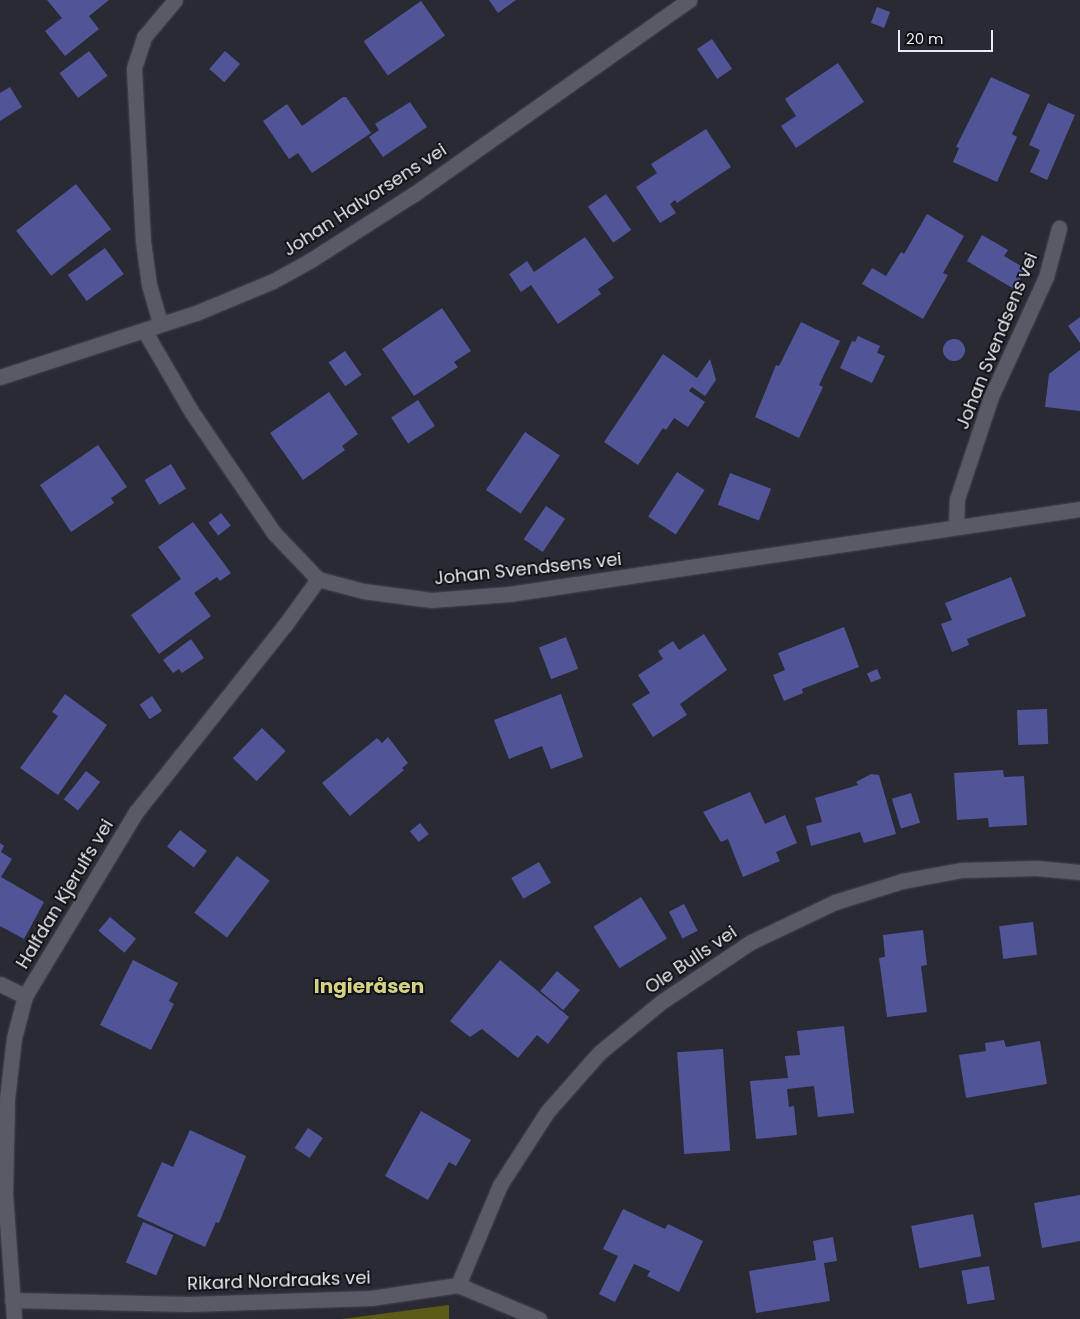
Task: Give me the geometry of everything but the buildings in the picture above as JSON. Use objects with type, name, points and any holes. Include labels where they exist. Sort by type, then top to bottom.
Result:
[{"type":"street","points":[[160,324],[149,285],[143,241],[134,68],[144,37],[175,0]]},
{"type":"street","name":"Johan Halvorsens vei","points":[[0,377],[59,355],[144,330],[273,281],[350,237],[689,0]]},
{"type":"street","name":"Johan Svendsens vei","points":[[956,526],[957,499],[991,398],[1046,277],[1060,228]]},
{"type":"street","points":[[144,330],[191,411],[274,533],[318,579]]},
{"type":"street","name":"Johan Svendsens vei","points":[[318,579],[363,591],[431,600],[509,594],[1080,509]]},
{"type":"street","name":"Halfdan Kjerulfs vei","points":[[14,1319],[5,1194],[7,1099],[14,1038],[25,996],[136,812],[285,625],[318,579]]},
{"type":"street","name":"Ole Bulls vei","points":[[458,1285],[500,1185],[547,1112],[599,1053],[677,991],[751,942],[836,902],[902,881],[962,870],[1036,868],[1080,872]]},
{"type":"street","points":[[0,984],[25,996]]},
{"type":"street","points":[[458,1285],[539,1319]]},
{"type":"street","name":"Rikard Nordraaks vei","points":[[12,1300],[188,1304],[371,1298],[458,1285]]},
{"type":"shaded area","points":[[449,1305],[449,1319],[342,1319]]},
{"type":"district","name":"Ingieråsen","points":[[369,986]]}]
